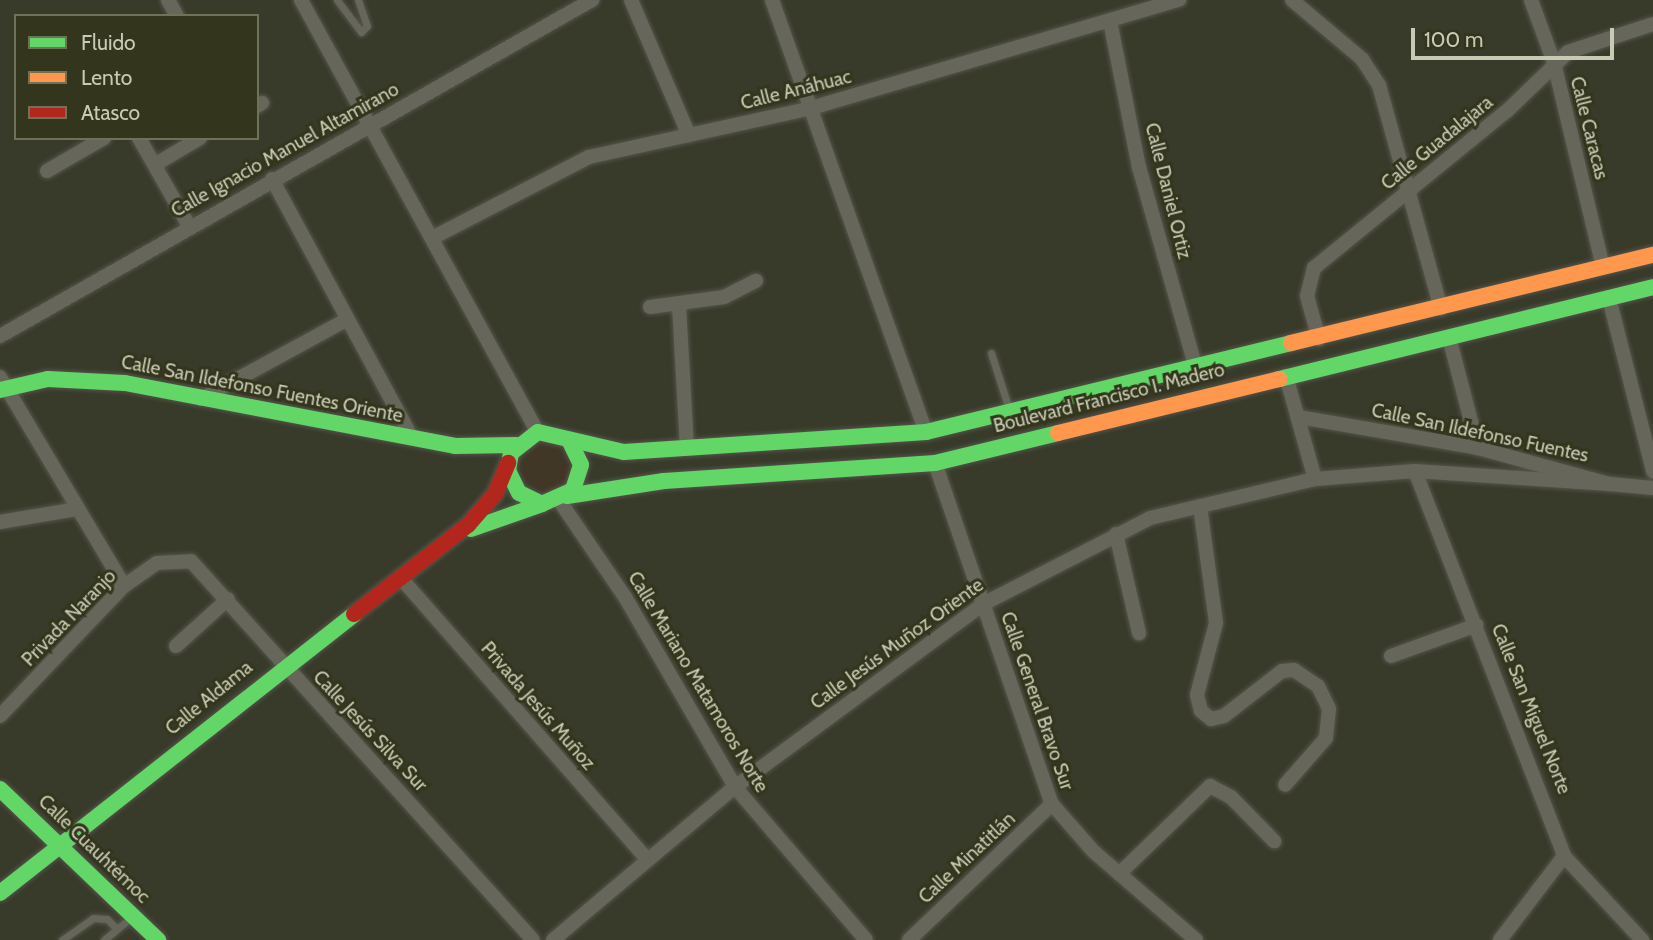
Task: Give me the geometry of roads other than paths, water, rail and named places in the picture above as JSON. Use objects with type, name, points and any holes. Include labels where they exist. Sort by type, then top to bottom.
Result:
[{"type":"main road","name":"Boulevard Francisco I. Madero","points":[[570,442],[600,452],[687,449],[926,432],[1319,339],[1653,254]]},
{"type":"main road","name":"Boulevard Francisco I. Madero","points":[[563,498],[664,481],[935,463],[1653,287]]},
{"type":"main road","name":"Calle San Ildefonso Fuentes Oriente","points":[[2,385],[79,379],[412,438],[486,448],[516,445]]},
{"type":"main road","points":[[538,432],[570,442],[580,474],[563,498],[542,504],[513,486],[509,461],[516,445],[538,432]]},
{"type":"main road","name":"Calle Aldama","points":[[0,893],[283,666],[449,541],[485,507],[509,461]]},
{"type":"main road","name":"Calle Aldama","points":[[449,541],[488,520],[542,504]]},
{"type":"main road","name":"Calle Cuauhtémoc","points":[[0,789],[158,940]]},
{"type":"street","points":[[302,0],[538,432]]},
{"type":"street","name":"Calle Ignacio Manuel Altamirano","points":[[0,336],[189,226],[592,0]]},
{"type":"street","points":[[631,0],[690,135]]},
{"type":"street","points":[[772,0],[926,432]]},
{"type":"street","name":"Calle Anáhuac","points":[[432,238],[589,157],[811,108],[1179,0]]},
{"type":"street","points":[[1292,0],[1372,71],[1412,189],[1441,309]]},
{"type":"street","name":"Calle Caracas","points":[[1531,0],[1554,62],[1603,267]]},
{"type":"street","name":"Calle Daniel Ortiz","points":[[1110,21],[1139,167],[1196,368]]},
{"type":"street","name":"Calle Guadalajara","points":[[1319,339],[1307,296],[1314,268],[1508,110],[1554,62],[1582,44],[1653,24]]},
{"type":"street","points":[[47,171],[101,140]]},
{"type":"street","points":[[140,140],[189,226]]},
{"type":"street","points":[[156,164],[197,140]]},
{"type":"street","points":[[272,179],[412,438]]},
{"type":"street","points":[[650,307],[724,297],[756,281]]},
{"type":"street","points":[[1609,298],[1653,471]]},
{"type":"street","points":[[680,305],[687,449]]},
{"type":"street","points":[[201,399],[348,319]]},
{"type":"street","points":[[1449,337],[1478,448]]},
{"type":"street","points":[[1286,376],[1315,480]]},
{"type":"street","points":[[2,385],[124,586]]},
{"type":"street","name":"Calle San Ildefonso Fuentes","points":[[1299,417],[1478,448],[1610,484],[1653,488]]},
{"type":"street","name":"Calle General Bravo Sur","points":[[935,463],[1052,804],[1119,874],[1196,940]]},
{"type":"street","name":"Calle Jesús Muñoz Oriente","points":[[553,940],[736,787],[983,604],[1116,534],[1200,506],[1315,480],[1415,471],[1610,484]]},
{"type":"street","name":"Calle San Miguel Norte","points":[[1415,471],[1477,625],[1564,856],[1642,940]]},
{"type":"street","name":"Calle Mariano Matamoros Norte","points":[[563,498],[625,597],[736,787],[866,940]]},
{"type":"street","points":[[1200,506],[1216,623],[1197,695],[1201,711],[1211,719],[1224,716],[1282,671],[1294,670],[1318,686],[1329,709],[1326,738],[1285,785]]},
{"type":"street","points":[[0,522],[78,509]]},
{"type":"street","points":[[1116,534],[1139,633]]},
{"type":"street","name":"Privada Naranjo","points":[[0,716],[124,586],[173,557]]},
{"type":"street","name":"Calle Jesús Silva Sur","points":[[173,557],[191,561],[228,599],[283,666],[533,940]]},
{"type":"street","name":"Privada Jesús Muñoz","points":[[400,577],[648,860]]},
{"type":"street","points":[[176,646],[228,599]]},
{"type":"street","points":[[1391,656],[1477,625]]},
{"type":"street","points":[[1119,874],[1210,786],[1231,797],[1274,841]]},
{"type":"street","name":"Calle Minatitlán","points":[[909,940],[1052,804]]},
{"type":"street","points":[[1500,940],[1564,856]]},
{"type":"lane","points":[[337,0],[361,32],[367,26],[358,0]]},
{"type":"lane","points":[[991,353],[1010,414]]},
{"type":"lane","points":[[104,940],[133,916]]},
{"type":"lane","points":[[62,940],[93,918],[107,919],[117,929]]}]
